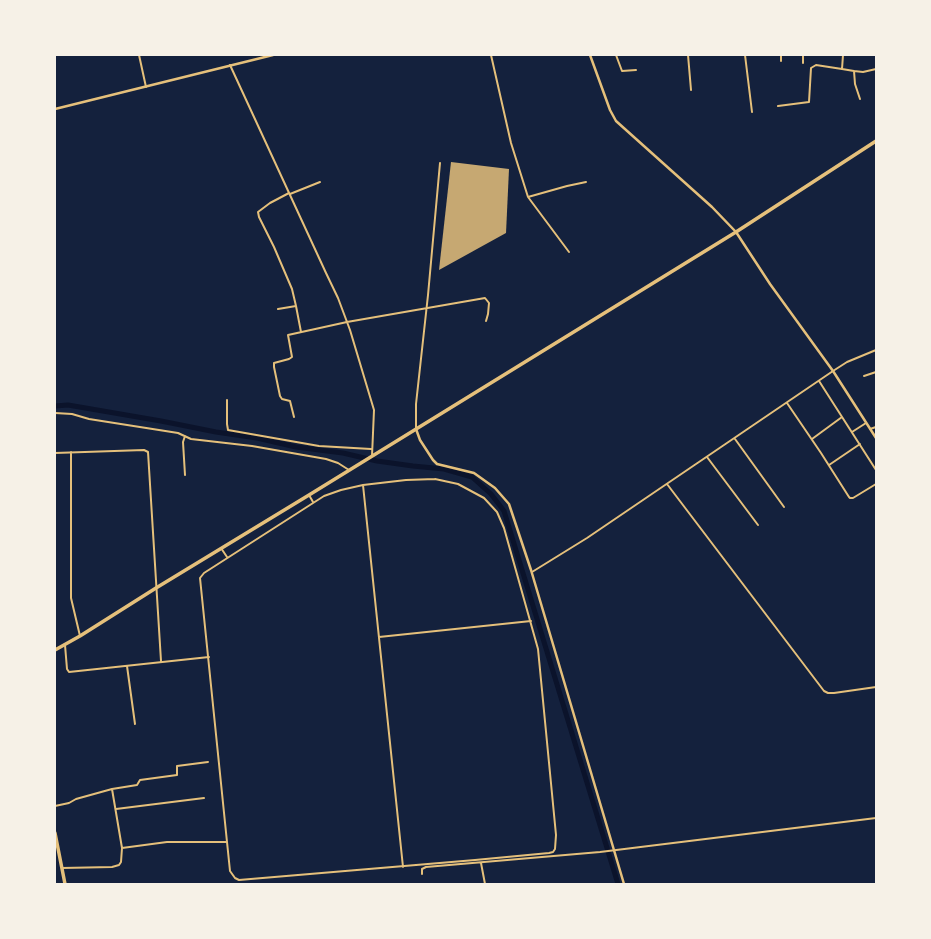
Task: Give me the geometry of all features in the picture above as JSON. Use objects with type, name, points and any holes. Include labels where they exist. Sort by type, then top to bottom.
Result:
[{"type":"highway","points":[[55,650],[736,232],[876,141]]},
{"type":"highway","points":[[55,833],[57,853],[65,884]]},
{"type":"street","points":[[139,55],[146,87]]},
{"type":"street","points":[[55,109],[273,55]]},
{"type":"street","points":[[491,55],[511,143],[528,197],[569,252]]},
{"type":"street","points":[[590,55],[610,110],[616,121],[712,207],[736,232],[876,438]]},
{"type":"street","points":[[616,55],[622,71],[636,70]]},
{"type":"street","points":[[688,55],[691,90]]},
{"type":"street","points":[[745,55],[752,112]]},
{"type":"street","points":[[781,55],[781,62]]},
{"type":"street","points":[[803,55],[803,63]]},
{"type":"street","points":[[842,69],[843,55]]},
{"type":"street","points":[[230,66],[335,292],[347,322],[374,410],[370,457]]},
{"type":"street","points":[[778,106],[809,102],[811,70],[813,66],[863,72],[876,69]]},
{"type":"street","points":[[854,71],[855,84],[860,99]]},
{"type":"street","points":[[440,163],[427,308],[416,404],[416,428],[420,440],[437,464],[474,474],[490,484],[504,497],[513,512],[624,884]]},
{"type":"street","points":[[300,332],[292,289],[258,214],[259,210],[264,206],[320,182]]},
{"type":"street","points":[[528,197],[586,182]]},
{"type":"street","points":[[294,417],[290,401],[282,399],[280,396],[274,363],[291,358],[288,335],[347,322],[485,298],[489,303],[486,320]]},
{"type":"street","points":[[278,309],[296,306]]},
{"type":"street","points":[[532,572],[587,538],[735,439],[831,372],[847,362],[876,350]]},
{"type":"street","points":[[864,376],[876,372]]},
{"type":"street","points":[[818,381],[853,431],[876,470]]},
{"type":"street","points":[[227,400],[228,430],[319,446],[371,449]]},
{"type":"street","points":[[787,403],[850,498],[876,484]]},
{"type":"street","points":[[55,413],[72,414],[89,419],[178,433],[191,439],[252,446],[326,459],[338,462],[351,469]]},
{"type":"street","points":[[812,439],[842,417]]},
{"type":"street","points":[[853,431],[865,423]]},
{"type":"street","points":[[870,429],[876,427]]},
{"type":"street","points":[[185,436],[185,475]]},
{"type":"street","points":[[735,439],[784,507]]},
{"type":"street","points":[[829,465],[860,444]]},
{"type":"street","points":[[55,453],[147,450],[161,661]]},
{"type":"street","points":[[71,452],[72,598],[80,636]]},
{"type":"street","points":[[707,457],[758,525]]},
{"type":"street","points":[[434,479],[458,484],[484,498],[494,509],[500,519],[537,642],[556,835],[555,849],[553,852],[403,867],[239,880],[235,878],[230,871],[200,578],[204,573],[313,502],[331,493],[363,485],[406,480],[434,479]]},
{"type":"street","points":[[667,484],[824,691],[828,693],[876,687]]},
{"type":"street","points":[[363,485],[403,867]]},
{"type":"street","points":[[309,495],[313,502]]},
{"type":"street","points":[[221,548],[227,558]]},
{"type":"street","points":[[379,637],[531,621]]},
{"type":"street","points":[[65,644],[67,669],[69,672],[208,657]]},
{"type":"street","points":[[127,666],[135,724]]},
{"type":"street","points":[[55,806],[69,803],[76,799],[137,785],[140,780],[177,776],[177,766],[208,762]]},
{"type":"street","points":[[62,868],[112,867],[119,865],[122,862],[122,848],[112,790]]},
{"type":"street","points":[[116,809],[204,798]]},
{"type":"street","points":[[422,874],[422,869],[426,868],[613,850],[876,818]]},
{"type":"street","points":[[122,848],[167,842],[227,842]]},
{"type":"street","points":[[481,863],[485,884]]},
{"type":"building","points":[[451,162],[509,169],[506,233],[439,270]]},
{"type":"waterway","points":[[55,406],[68,405],[257,438],[296,447],[343,453],[377,461],[444,469],[472,477],[491,494],[504,511],[618,884]]}]
